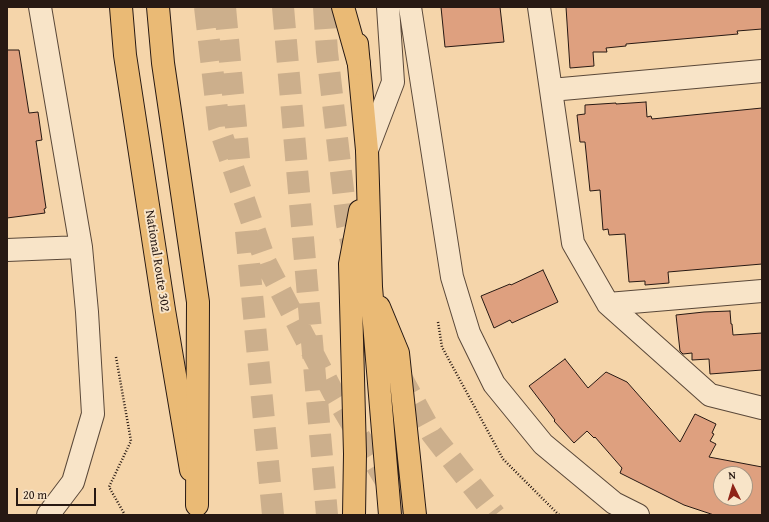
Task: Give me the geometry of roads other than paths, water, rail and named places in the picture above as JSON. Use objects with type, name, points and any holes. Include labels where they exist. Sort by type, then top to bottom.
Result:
[{"type":"highway","name":"National Route 302","points":[[121,7],[127,70],[164,310],[198,510]]},
{"type":"highway","points":[[158,7],[163,63],[198,302],[198,510]]},
{"type":"highway","points":[[342,7],[359,64]]},
{"type":"highway","points":[[353,7],[368,159],[371,287],[390,515]]},
{"type":"highway","points":[[354,515],[355,454],[350,264],[368,159]]},
{"type":"highway","points":[[371,287],[398,353],[416,515]]},
{"type":"street","points":[[40,7],[81,247],[87,312],[93,414],[73,482],[48,515]]},
{"type":"street","points":[[368,159],[393,82],[388,7]]},
{"type":"street","points":[[410,7],[452,277],[469,333],[494,384],[543,444],[614,502],[638,515]]},
{"type":"street","points":[[539,7],[573,243],[608,304],[710,395],[762,408]]},
{"type":"street","points":[[552,90],[762,71]]},
{"type":"street","points":[[7,250],[81,247]]},
{"type":"street","points":[[608,304],[762,291]]},
{"type":"tunnel","points":[[205,7],[219,127],[266,263],[334,394],[406,515]]},
{"type":"tunnel","points":[[225,7],[239,159]]},
{"type":"tunnel","points":[[283,7],[327,515]]},
{"type":"tunnel","points":[[324,7],[327,52],[347,224],[353,250]]},
{"type":"tunnel","points":[[246,231],[273,515]]},
{"type":"tunnel","points":[[400,375],[432,434],[495,515]]}]
